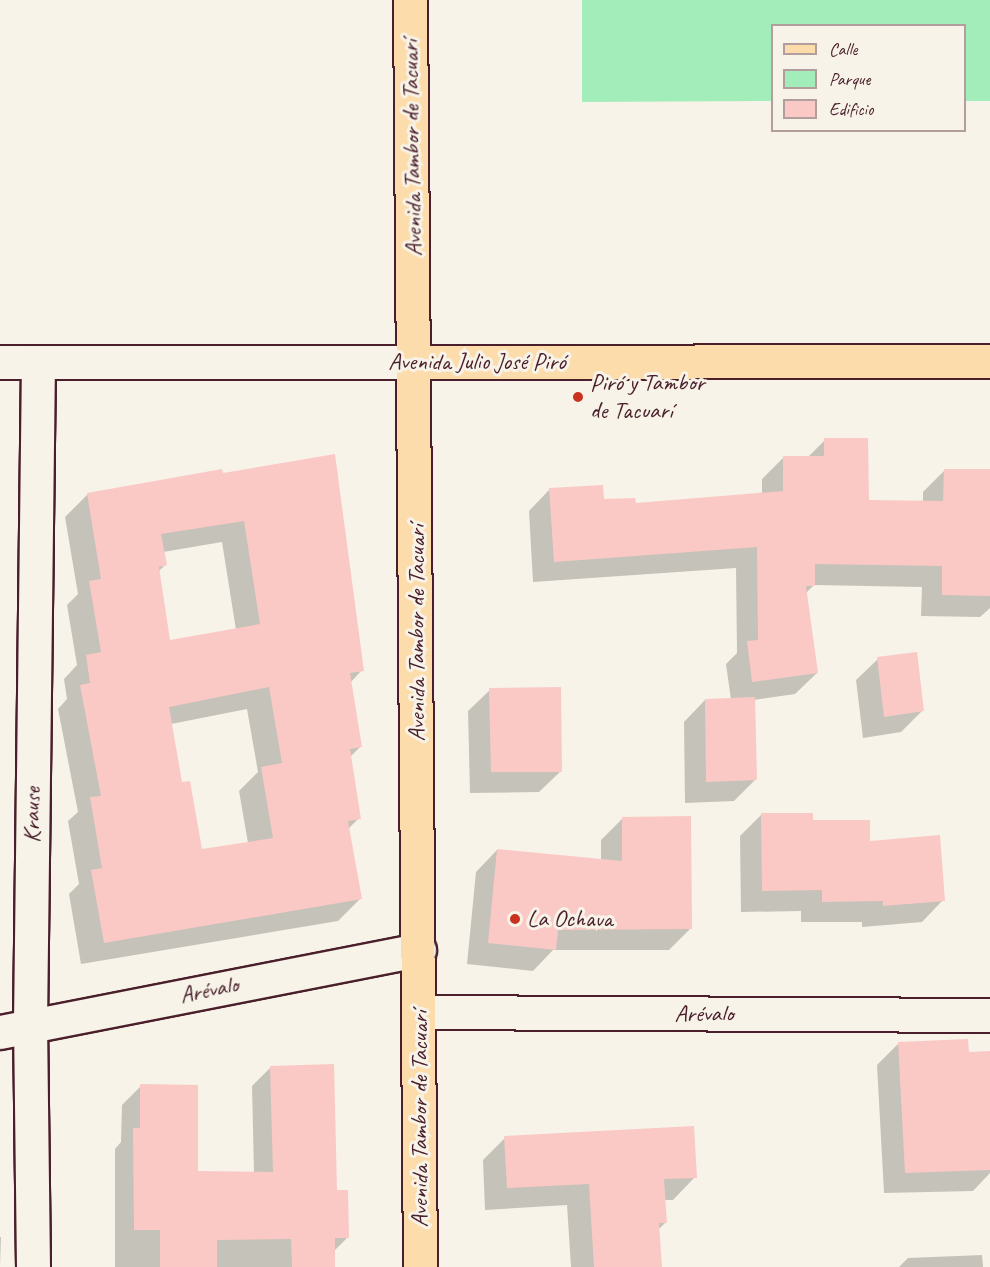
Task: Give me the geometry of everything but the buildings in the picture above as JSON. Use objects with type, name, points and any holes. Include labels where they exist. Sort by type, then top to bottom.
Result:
[{"type":"main road","name":"Avenida Tambor de Tacuarí","points":[[410,0],[415,362],[420,1267]]},
{"type":"main road","name":"Avenida Julio José Piró","points":[[415,362],[990,361]]},
{"type":"street","name":"Avenida Julio José Piró","points":[[0,362],[415,362]]},
{"type":"street","name":"Krause","points":[[33,1267],[15,1028],[38,362]]},
{"type":"street","name":"Arévalo","points":[[15,1028],[419,950]]},
{"type":"street","name":"Arévalo","points":[[419,1012],[990,1015]]},
{"type":"green space","points":[[582,0],[990,0],[990,101],[966,101],[966,24],[771,24],[771,101],[582,102]]},
{"type":"place","name":"Piró y Tambor de Tacuarí","points":[[578,397]]},
{"type":"place","name":"La Ochava","points":[[515,919]]}]
